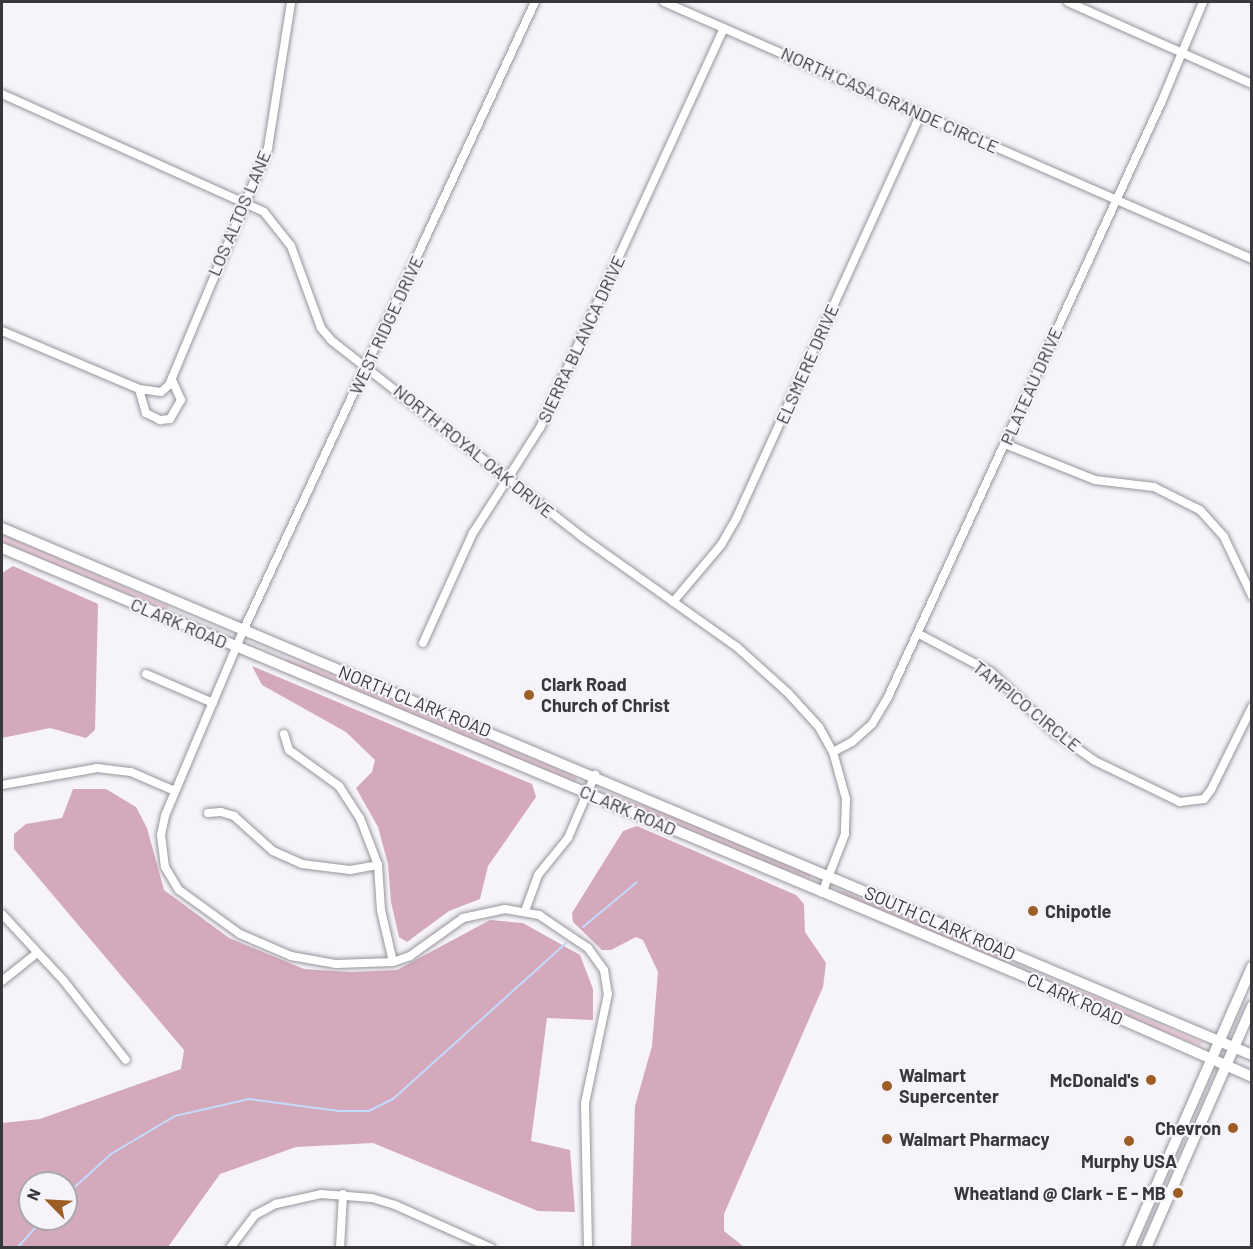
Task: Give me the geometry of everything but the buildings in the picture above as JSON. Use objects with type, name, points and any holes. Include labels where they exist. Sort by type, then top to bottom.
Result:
[{"type":"main road","name":"NORTH CLARK ROAD","points":[[2,528],[828,876]]},
{"type":"main road","name":"CLARK ROAD","points":[[2,548],[236,648],[1019,974],[1251,1077]]},
{"type":"main road","name":"SOUTH CLARK ROAD","points":[[828,876],[1251,1055]]},
{"type":"main road","points":[[1019,974],[1025,960]]},
{"type":"main road","points":[[1129,1248],[1251,967]]},
{"type":"main road","points":[[1146,1248],[1251,1006]]},
{"type":"main road","points":[[1148,1203],[1163,1209]]},
{"type":"street","name":"LOS ALTOS LANE","points":[[172,380],[244,201],[261,167],[274,125],[291,2]]},
{"type":"street","name":"WEST RIDGE DRIVE","points":[[393,962],[336,964],[291,956],[240,934],[189,900],[171,879],[162,852],[165,816],[243,631],[536,2]]},
{"type":"street","name":"NORTH CASA GRANDE CIRCLE","points":[[664,2],[1251,259]]},
{"type":"street","points":[[1068,2],[1085,6],[1251,84]]},
{"type":"street","name":"PLATEAU DRIVE","points":[[833,752],[852,742],[872,724],[918,634],[1116,200],[1203,2]]},
{"type":"street","name":"SIERRA BLANCA DRIVE","points":[[423,643],[473,533],[540,428],[724,27]]},
{"type":"street","name":"NORTH ROYAL OAK DRIVE","points":[[2,94],[244,201],[264,212],[286,237],[321,328],[508,480],[736,647],[788,693],[819,728],[833,752],[846,799],[845,834],[822,893]]},
{"type":"street","name":"ELSMERE DRIVE","points":[[673,602],[721,545],[737,517],[921,113]]},
{"type":"street","points":[[2,331],[139,389],[161,392],[172,380],[181,400],[170,419],[160,420],[146,413],[139,389]]},
{"type":"street","points":[[1005,444],[1095,480],[1154,487],[1200,510],[1224,537],[1251,593]]},
{"type":"street","name":"TAMPICO CIRCLE","points":[[918,634],[991,672],[1054,732],[1095,761],[1180,802],[1204,799],[1211,790],[1251,707]]},
{"type":"street","points":[[146,674],[213,703]]},
{"type":"street","points":[[284,734],[289,750],[328,776],[350,799],[378,864],[381,910],[393,962],[410,956],[463,918],[483,911],[525,911],[554,922],[588,948],[608,982],[607,1009],[585,1103],[588,1248]]},
{"type":"street","points":[[2,785],[97,768],[132,772],[176,791]]},
{"type":"street","points":[[525,911],[538,875],[568,838],[595,776]]},
{"type":"street","points":[[208,813],[221,812],[234,816],[273,851],[302,864],[350,870],[378,864]]},
{"type":"street","points":[[2,914],[36,954],[64,981],[126,1060]]},
{"type":"street","points":[[2,981],[36,954]]},
{"type":"street","points":[[230,1248],[255,1215],[276,1204],[321,1194],[343,1194],[395,1205],[491,1248]]},
{"type":"street","points":[[340,1248],[343,1194]]},
{"type":"shaded area","points":[[2,534],[169,606],[167,610],[2,543]]},
{"type":"shaded area","points":[[13,566],[98,604],[95,730],[86,738],[50,728],[2,738],[2,573]]},
{"type":"shaded area","points":[[286,659],[314,667],[572,775],[577,778],[575,783],[284,663]]},
{"type":"shaded area","points":[[252,666],[532,784],[536,797],[488,866],[480,899],[449,911],[407,942],[399,937],[391,902],[388,864],[378,827],[356,788],[372,772],[375,760],[346,732],[262,685]]},
{"type":"shaded area","points":[[73,789],[106,789],[136,807],[147,828],[164,890],[229,938],[304,969],[350,972],[397,970],[490,920],[523,923],[580,955],[593,989],[593,1020],[547,1018],[531,1141],[570,1150],[575,1212],[538,1211],[373,1143],[296,1147],[220,1174],[168,1247],[2,1247],[2,1123],[40,1119],[181,1069],[184,1050],[14,849],[14,834],[26,824],[62,818]]},
{"type":"shaded area","points":[[605,793],[663,812],[811,875],[810,878],[766,864],[604,796]]},
{"type":"shaded area","points":[[637,826],[796,895],[804,904],[805,932],[826,963],[823,987],[724,1214],[724,1231],[744,1247],[631,1247],[635,1106],[652,1046],[658,972],[643,940],[636,937],[611,950],[602,950],[573,922],[572,913],[623,831]]},
{"type":"shaded area","points":[[843,891],[1000,956],[1007,962],[1005,965],[838,892]]},
{"type":"shaded area","points":[[1031,974],[1098,998],[1202,1042],[1200,1046],[1136,1021],[1030,977]]},
{"type":"waterway","points":[[583,927],[637,882]]},
{"type":"waterway","points":[[78,1184],[111,1154],[175,1116],[249,1099],[339,1111],[369,1111],[393,1099],[566,943]]},
{"type":"waterway","points":[[17,1248],[32,1231]]},
{"type":"place","name":"Clark Road Church of Christ","points":[[529,695]]},
{"type":"place","name":"Chipotle","points":[[1033,911]]},
{"type":"place","name":"McDonald's","points":[[1151,1080]]},
{"type":"place","name":"Walmart Supercenter","points":[[887,1086]]},
{"type":"place","name":"Chevron","points":[[1233,1128]]},
{"type":"place","name":"Walmart Pharmacy","points":[[887,1139]]},
{"type":"place","name":"Murphy USA","points":[[1129,1141]]},
{"type":"place","name":"Wheatland @ Clark - E - MB","points":[[1178,1193]]}]
